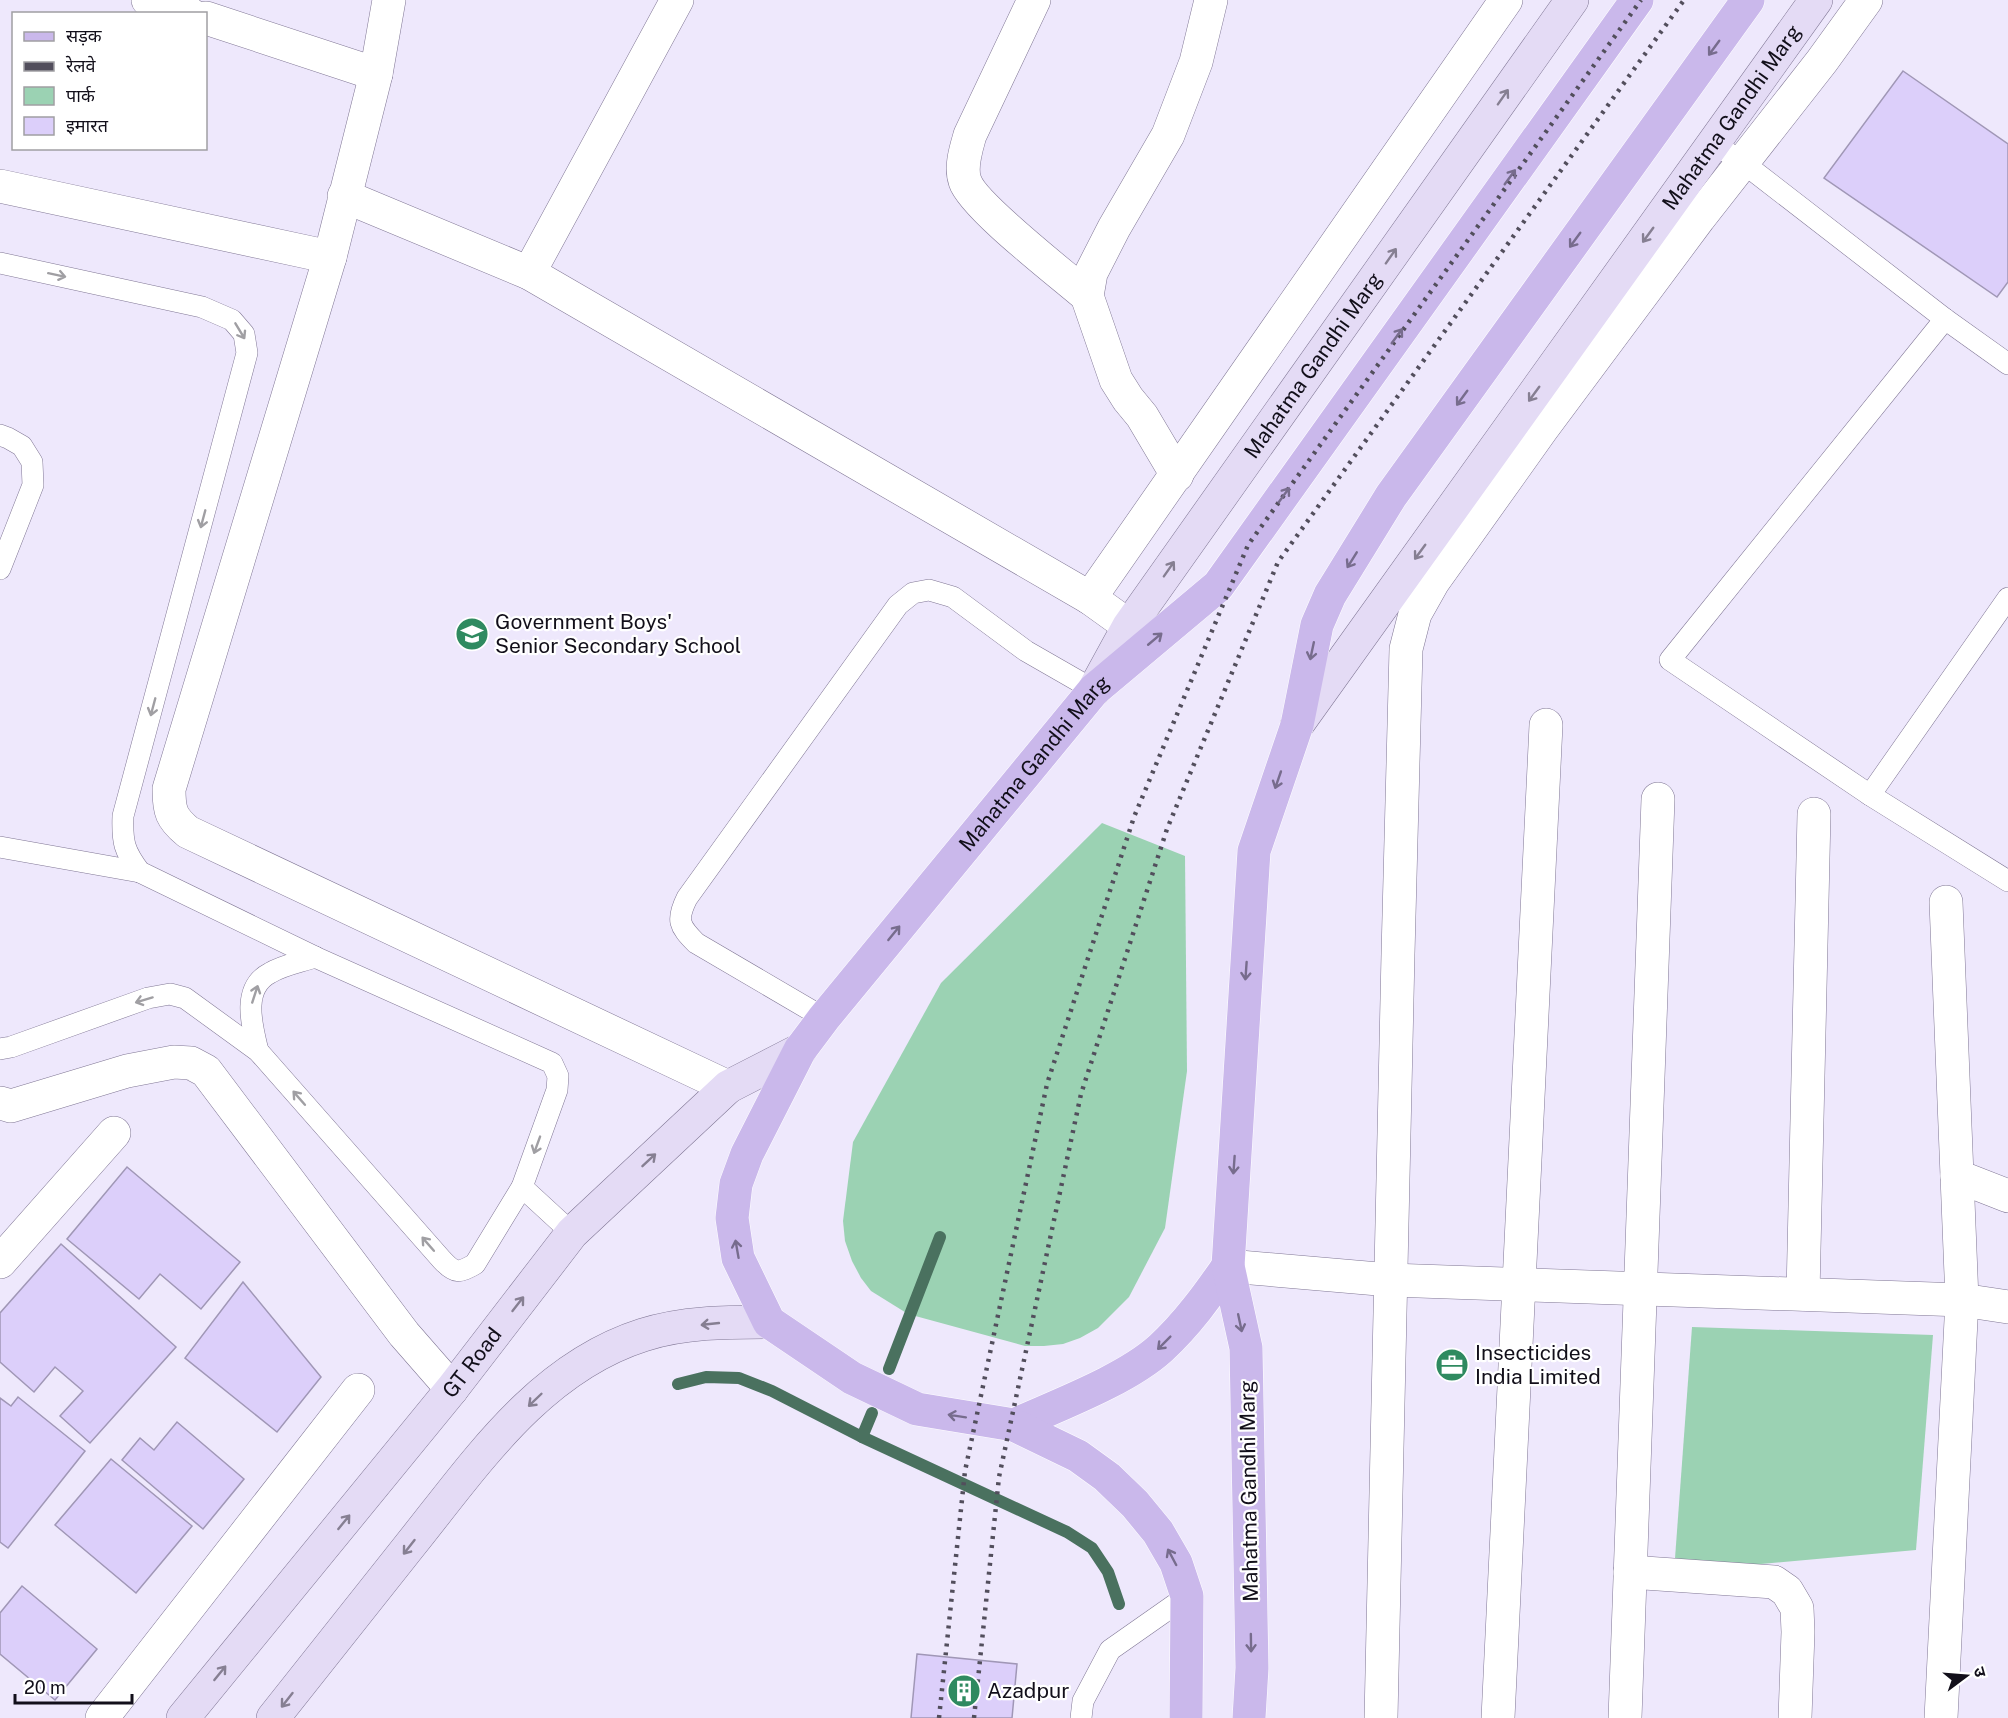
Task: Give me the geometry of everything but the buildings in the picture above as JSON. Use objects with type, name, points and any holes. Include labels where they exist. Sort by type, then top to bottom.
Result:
[{"type":"main road","name":"Mahatma Gandhi Marg","points":[[769,1322],[738,1258],[732,1218],[736,1184],[747,1154],[800,1050],[1094,690],[1129,626],[1572,0]]},
{"type":"main road","points":[[1094,690],[1218,586],[1637,0]]},
{"type":"main road","points":[[1297,725],[1317,625],[1330,595],[1348,565],[1391,496],[1748,0]]},
{"type":"main road","name":"Mahatma Gandhi Marg","points":[[1249,1718],[1252,1668],[1246,1348],[1228,1266],[1254,851],[1297,725],[1816,0]]},
{"type":"main road","name":"GT Road","points":[[183,1718],[452,1389],[572,1233],[728,1087],[800,1050]]},
{"type":"main road","points":[[1014,1425],[1099,1386],[1160,1349],[1204,1300],[1228,1266]]},
{"type":"main road","points":[[273,1718],[499,1434],[548,1388],[580,1364],[613,1347],[644,1335],[714,1323],[769,1322],[852,1378],[916,1409],[1014,1425],[1078,1456],[1107,1477],[1136,1504],[1158,1533],[1176,1563],[1187,1596],[1186,1718]]},
{"type":"street","points":[[148,0],[184,12]]},
{"type":"street","points":[[389,0],[376,74],[330,257],[169,789],[169,805],[175,821],[188,832],[728,1087]]},
{"type":"street","points":[[529,273],[677,0]]},
{"type":"street","points":[[1034,0],[970,135],[964,158],[964,180],[972,195],[997,219],[1087,296]]},
{"type":"street","points":[[1177,474],[1142,416],[1116,380],[1087,296],[1095,264],[1168,135],[1196,62],[1211,0]]},
{"type":"street","points":[[1090,598],[1506,0]]},
{"type":"street","points":[[1380,1718],[1407,649],[1415,614],[1433,582],[1542,429],[1699,218],[1822,61],[1866,0]]},
{"type":"street","points":[[207,18],[376,74]]},
{"type":"street","points":[[0,186],[330,257]]},
{"type":"street","points":[[345,196],[529,273],[1090,598],[1129,626]]},
{"type":"street","points":[[1498,1718],[1546,725]]},
{"type":"street","points":[[1625,1718],[1658,799]]},
{"type":"street","points":[[1803,1294],[1814,814]]},
{"type":"street","points":[[1941,1718],[1962,1300],[1946,902]]},
{"type":"street","points":[[0,1103],[11,1106],[127,1071],[174,1062],[191,1063],[206,1071],[404,1334],[452,1389]]},
{"type":"street","points":[[0,1262],[114,1133]]},
{"type":"street","points":[[1957,1176],[2008,1196]]},
{"type":"street","points":[[1228,1266],[1390,1280],[1962,1300],[2008,1307]]},
{"type":"street","points":[[102,1718],[358,1390]]},
{"type":"street","points":[[1630,1572],[1774,1582],[1787,1591],[1797,1608],[1795,1718]]},
{"type":"lane","points":[[1713,143],[1742,162],[1945,319],[2008,364]]},
{"type":"lane","points":[[0,263],[202,307],[232,321],[244,334],[247,353],[123,816],[122,835],[127,855],[140,872]]},
{"type":"lane","points":[[1945,319],[1670,660],[1870,795],[2008,881]]},
{"type":"lane","points":[[0,435],[22,446],[32,462],[33,485],[0,569]]},
{"type":"lane","points":[[824,1018],[696,943],[683,930],[679,914],[687,898],[898,605],[913,593],[929,590],[953,597],[1026,651],[1094,690]]},
{"type":"lane","points":[[1870,795],[2008,598]]},
{"type":"lane","points":[[0,847],[140,872],[315,957],[552,1063],[558,1076],[557,1090],[522,1187],[475,1264],[462,1271],[451,1270],[258,1051],[184,998],[170,994],[148,998],[12,1047],[0,1049]]},
{"type":"lane","points":[[258,1051],[250,1015],[254,989],[268,973],[315,957]]},
{"type":"lane","points":[[522,1187],[572,1233]]},
{"type":"lane","points":[[1081,1718],[1083,1701],[1110,1650],[1187,1596]]},
{"type":"green space","points":[[1102,823],[1185,856],[1187,1071],[1165,1228],[1129,1297],[1098,1328],[1063,1344],[1025,1346],[908,1314],[871,1291],[852,1261],[845,1241],[843,1221],[853,1142],[941,983]]},
{"type":"green space","points":[[1692,1327],[1933,1335],[1916,1550],[1674,1572]]},
{"type":"waterway","points":[[889,1369],[940,1237]]},
{"type":"waterway","points":[[678,1384],[706,1377],[739,1378],[772,1391],[862,1437],[1067,1532],[1092,1548],[1108,1572],[1119,1604]]},
{"type":"waterway","points":[[862,1437],[872,1413]]},
{"type":"railway","points":[[939,1718],[965,1471],[1047,1084],[1134,817],[1248,545],[1641,0]]},
{"type":"railway","points":[[974,1718],[999,1477],[1081,1094],[1167,829],[1278,562],[1684,0]]},
{"type":"place","name":"Government Boys' Senior Secondary School","points":[[472,634]]},
{"type":"place","name":"Insecticides India Limited","points":[[1452,1365]]},
{"type":"place","name":"Azadpur","points":[[964,1691]]}]
